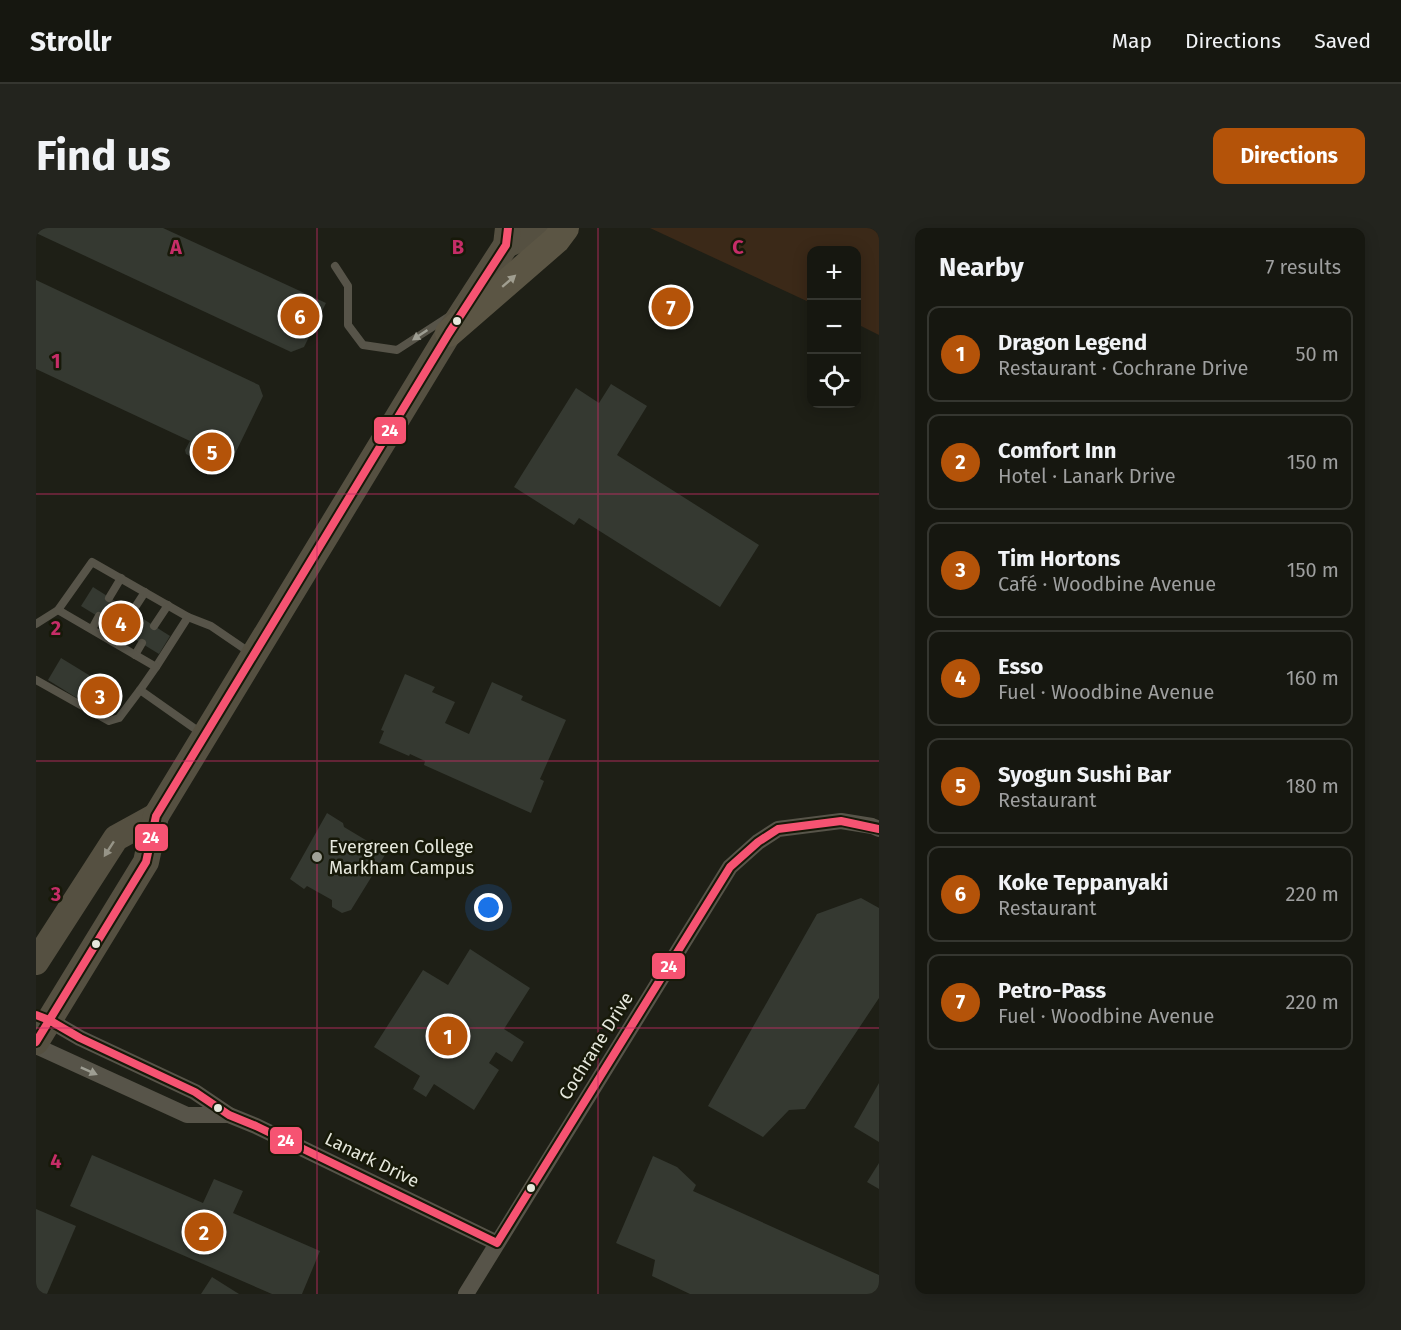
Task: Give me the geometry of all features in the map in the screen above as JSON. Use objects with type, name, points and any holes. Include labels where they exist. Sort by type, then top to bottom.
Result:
[{"type":"highway","points":[[449,333],[556,240],[565,228]]},
{"type":"main road","points":[[36,1044],[146,862],[156,816],[507,237],[532,234],[536,228]]},
{"type":"main road","points":[[36,962],[116,838],[156,816]]},
{"type":"street","name":"Cochrane Drive","points":[[466,1294],[730,867],[758,842],[778,829],[841,821],[879,829]]},
{"type":"street","name":"Lanark Drive","points":[[49,1020],[80,1038],[195,1092],[229,1115],[497,1243]]},
{"type":"street","name":"Lanark Drive","points":[[36,1044],[187,1115],[229,1115]]},
{"type":"lane","points":[[335,266],[348,286],[348,325],[363,345],[397,350],[469,303]]},
{"type":"lane","points":[[36,624],[58,610],[92,562],[188,617],[211,627],[255,656]]},
{"type":"lane","points":[[109,598],[121,578]]},
{"type":"lane","points":[[132,612],[145,592]]},
{"type":"lane","points":[[154,626],[168,605]]},
{"type":"lane","points":[[58,610],[156,667]]},
{"type":"lane","points":[[92,629],[99,616]]},
{"type":"lane","points":[[36,680],[109,721],[119,718],[188,617]]},
{"type":"lane","points":[[114,642],[122,631]]},
{"type":"lane","points":[[135,655],[142,644]]},
{"type":"lane","points":[[140,690],[206,736]]},
{"type":"shaded area","points":[[650,228],[879,228],[879,335],[861,326],[861,246],[807,246],[807,301]]},
{"type":"building","points":[[36,228],[163,228],[326,303],[304,347],[291,352],[36,233]]},
{"type":"building","points":[[36,280],[259,385],[263,396],[229,466],[217,470],[186,454],[185,450],[190,441],[36,369]]},
{"type":"building","points":[[611,384],[647,406],[617,455],[759,545],[720,607],[579,518],[574,525],[514,487],[576,388],[599,403]]},
{"type":"building","points":[[93,587],[170,636],[159,654],[81,606]]},
{"type":"building","points":[[61,658],[115,691],[101,713],[48,680]]},
{"type":"building","points":[[405,674],[435,687],[432,692],[455,702],[445,723],[469,734],[492,682],[523,696],[521,700],[566,720],[540,779],[544,781],[531,813],[424,765],[425,761],[410,754],[409,756],[379,743],[384,731],[381,730]]},
{"type":"building","points":[[327,813],[343,823],[344,827],[388,850],[351,910],[342,913],[332,907],[332,900],[307,886],[304,889],[290,879]]},
{"type":"building","points":[[861,898],[879,908],[879,998],[805,1109],[789,1110],[763,1137],[708,1106],[817,914]]},
{"type":"building","points":[[470,949],[530,988],[504,1029],[524,1042],[512,1062],[496,1052],[489,1063],[499,1070],[474,1110],[434,1084],[426,1097],[413,1089],[420,1076],[374,1047],[423,970],[448,985]]},
{"type":"building","points":[[879,1083],[879,1142],[854,1127]]},
{"type":"building","points":[[92,1155],[203,1203],[214,1179],[243,1191],[233,1213],[320,1251],[302,1294],[272,1294],[70,1206]]},
{"type":"building","points":[[653,1156],[677,1167],[696,1185],[693,1191],[879,1275],[879,1294],[690,1294],[652,1276],[655,1260],[616,1243]]},
{"type":"building","points":[[879,1163],[879,1189],[867,1182]]},
{"type":"building","points":[[36,1209],[76,1226],[47,1294],[36,1294]]},
{"type":"building","points":[[212,1277],[239,1294],[201,1294]]},
{"type":"transit line","name":"24","points":[[36,1042],[146,862],[156,816],[449,333],[506,245],[508,228]]},
{"type":"transit line","name":"24","points":[[36,1015],[195,1092],[229,1115],[497,1243],[730,867],[758,842],[778,829],[841,821],[879,829]]},
{"type":"place","name":"Petro-Pass","points":[[671,307]]},
{"type":"place","name":"Koke Teppanyaki","points":[[300,316]]},
{"type":"place","name":"Syogun Sushi Bar","points":[[212,452]]},
{"type":"place","name":"Esso","points":[[121,623]]},
{"type":"place","name":"Tim Hortons","points":[[100,696]]},
{"type":"place","name":"Evergreen College Markham Campus","points":[[317,857]]},
{"type":"place","name":"Dragon Legend","points":[[448,1036]]},
{"type":"place","name":"Comfort Inn","points":[[204,1232]]}]
